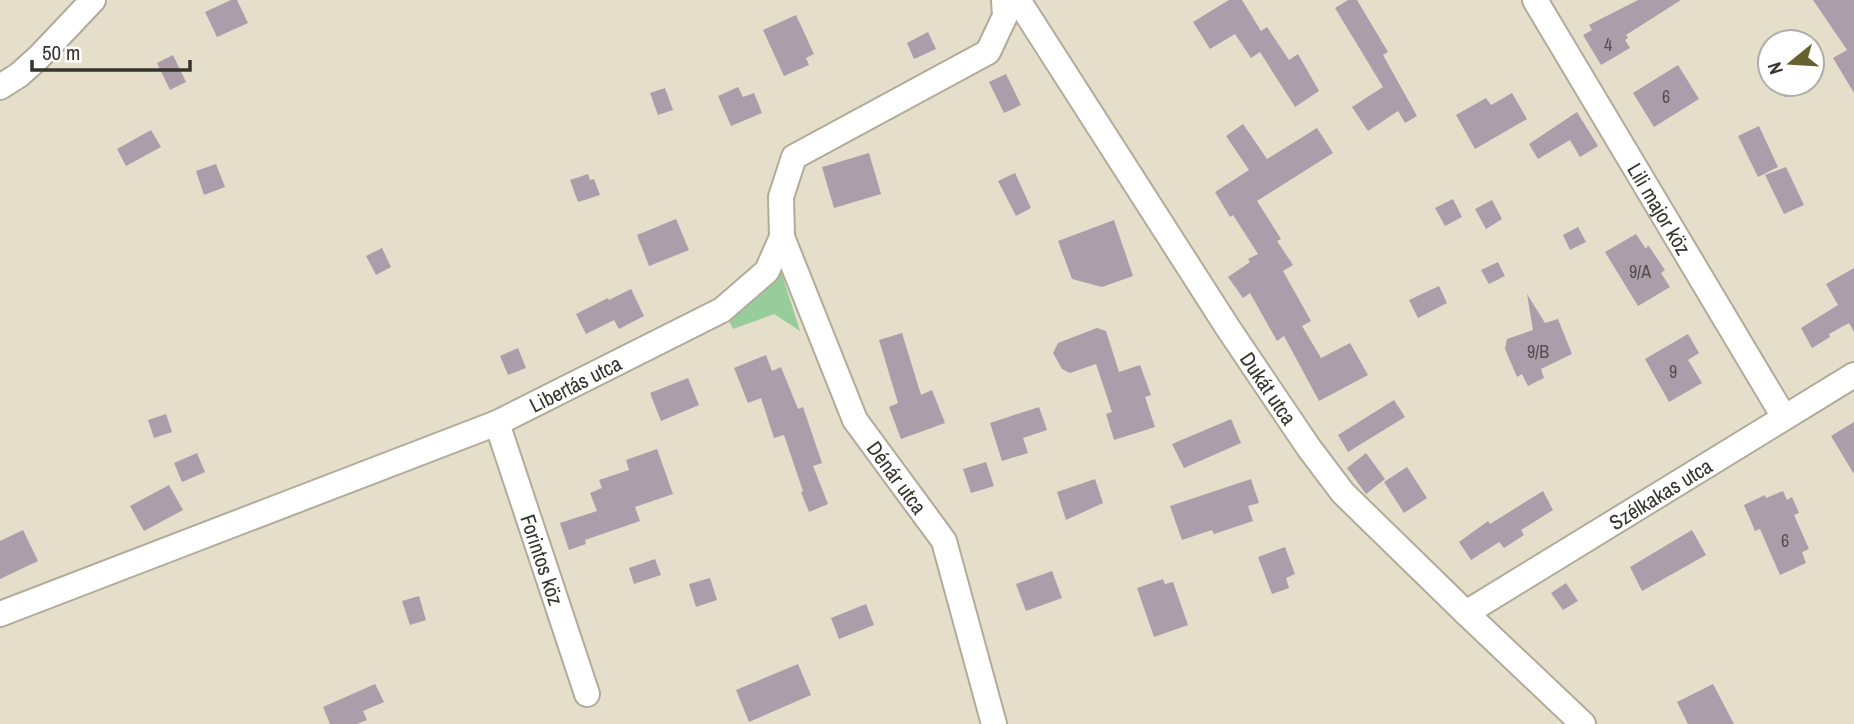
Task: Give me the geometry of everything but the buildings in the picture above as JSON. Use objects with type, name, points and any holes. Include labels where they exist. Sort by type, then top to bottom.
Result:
[{"type":"street","points":[[0,86],[19,75],[38,58],[93,0]]},
{"type":"street","name":"Libertás utca","points":[[0,614],[497,423],[722,310],[766,271],[782,237],[782,197],[794,158],[988,51],[1005,16],[1004,0]]},
{"type":"street","name":"Dukát utca","points":[[1018,0],[1228,328],[1309,448],[1343,493],[1573,721]]},
{"type":"street","name":"Lili major köz","points":[[1535,0],[1784,417]]},
{"type":"street","name":"Dénár utca","points":[[782,237],[855,420],[944,541],[995,724]]},
{"type":"street","name":"Szélkakas utca","points":[[1466,613],[1854,375]]},
{"type":"street","name":"Forintos köz","points":[[497,423],[587,694]]},
{"type":"green space","points":[[777,259],[800,331],[774,314],[733,329],[726,315]]}]
